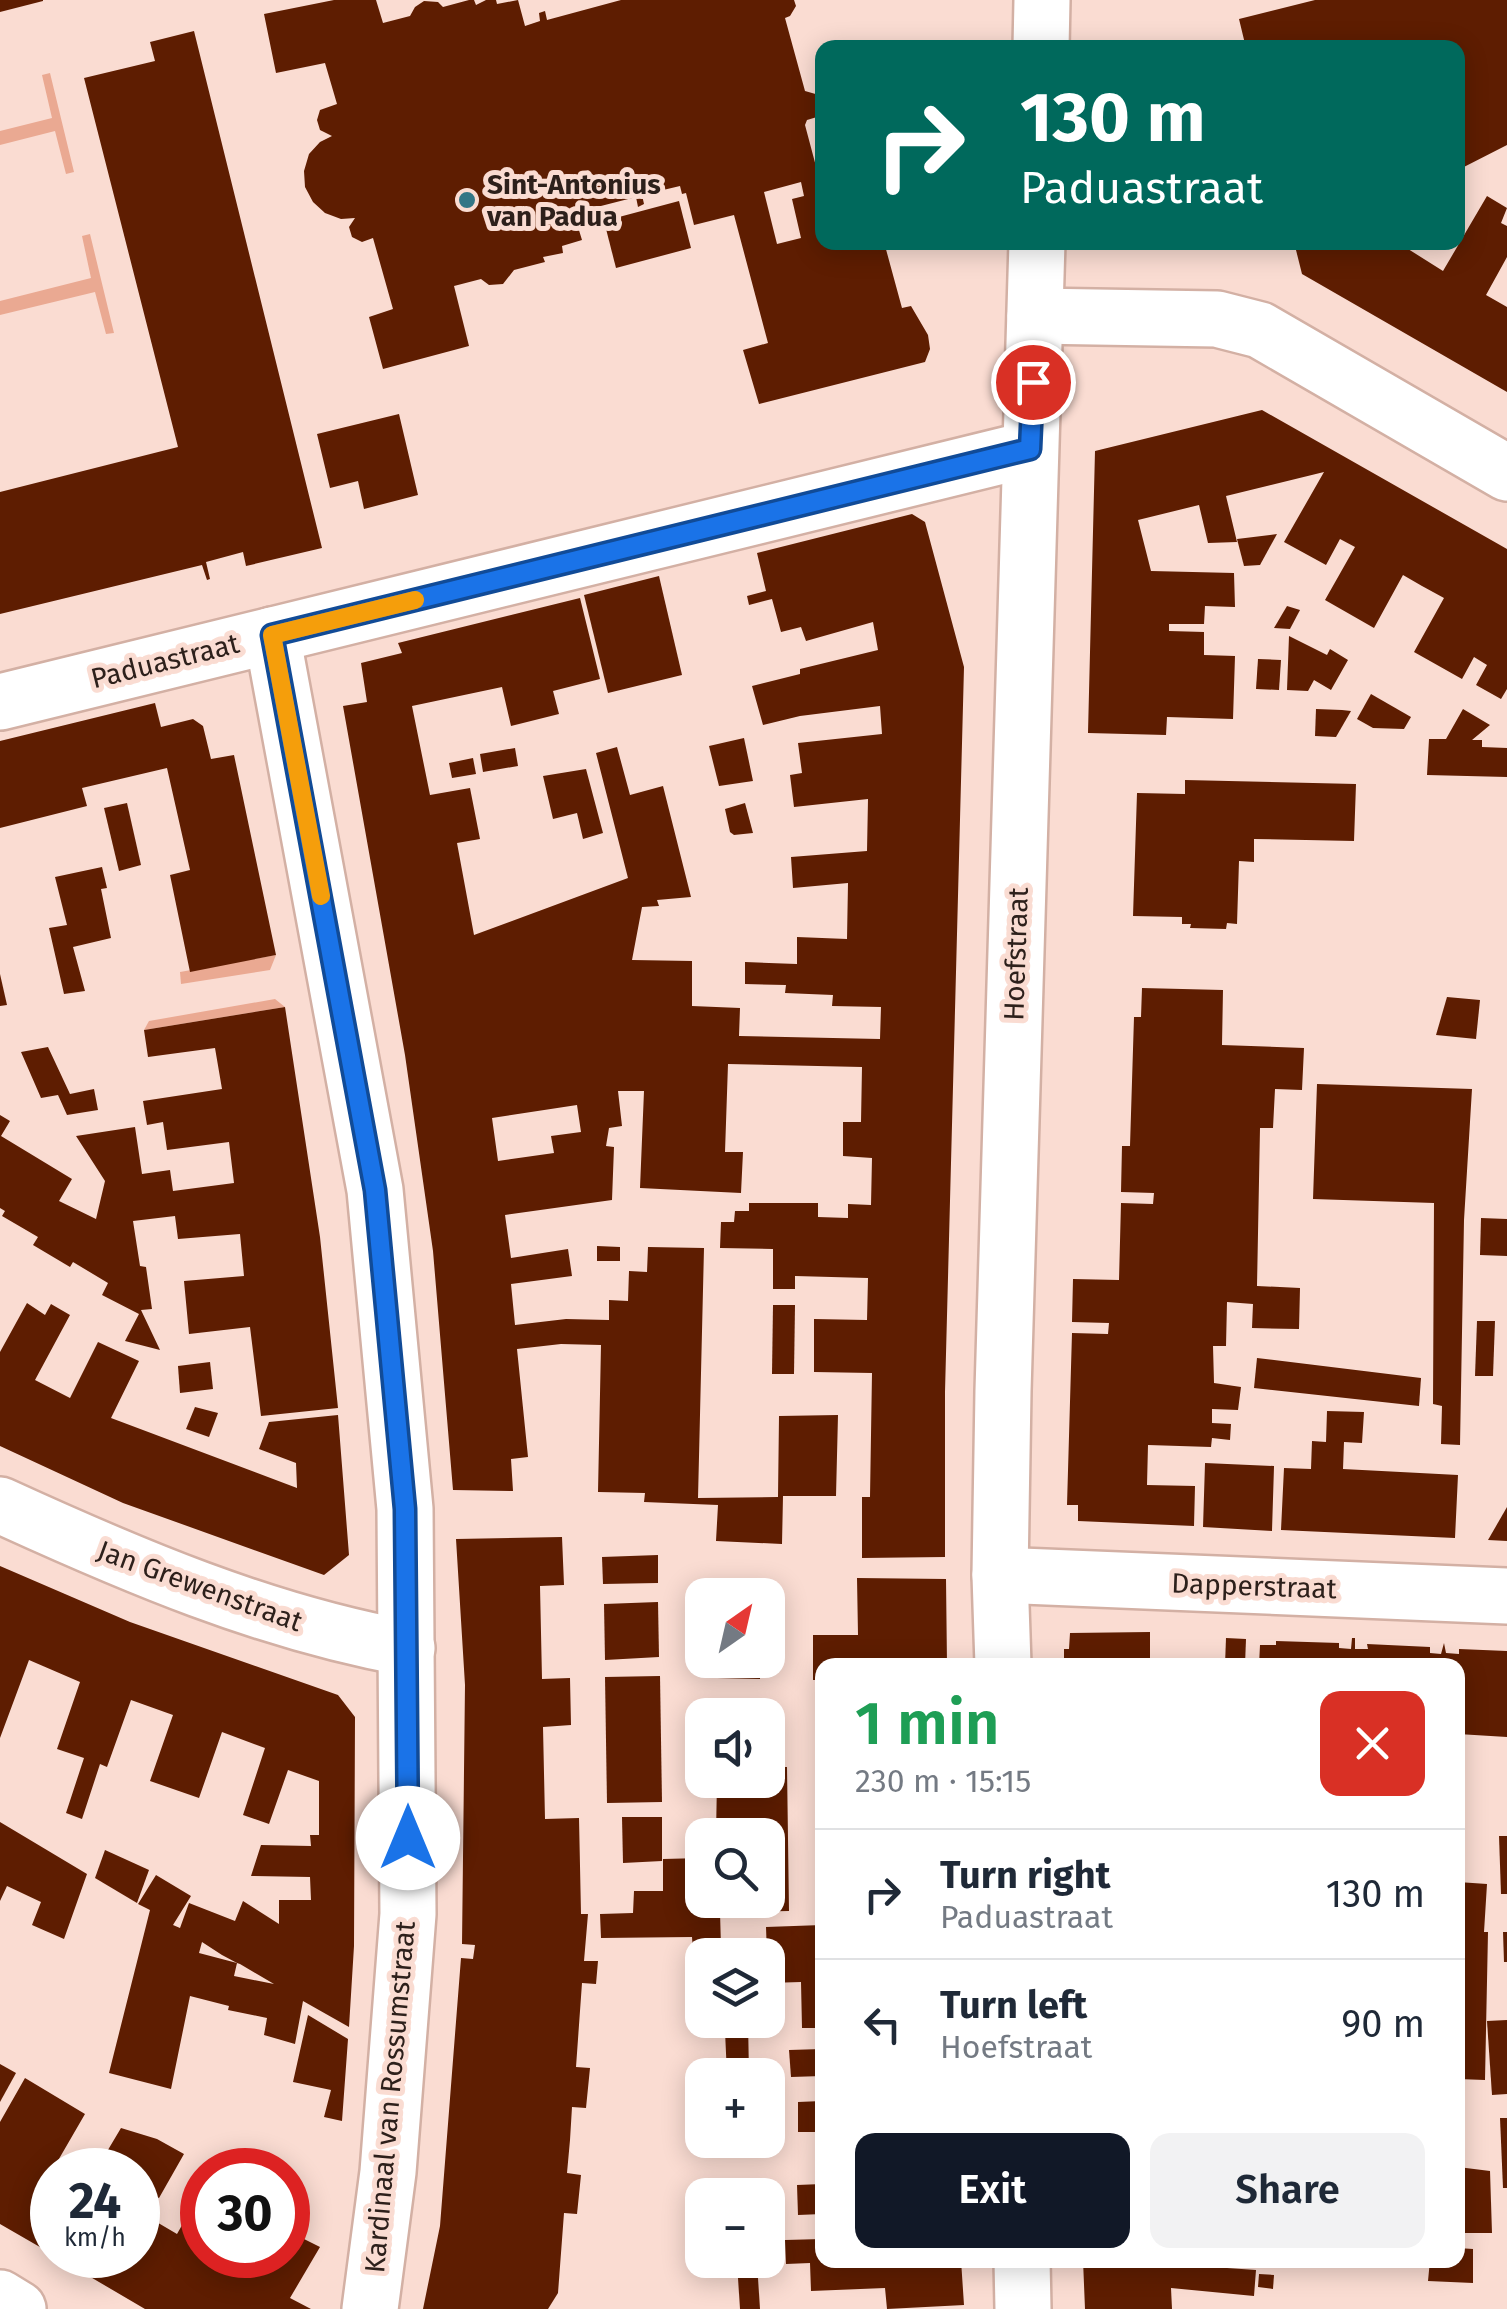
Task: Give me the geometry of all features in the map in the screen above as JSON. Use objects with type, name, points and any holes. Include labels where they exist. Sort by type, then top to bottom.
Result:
[{"type":"street","points":[[1041,40],[1042,0]]},
{"type":"street","name":"Hoefstraat","points":[[1003,1658],[1000,1575],[1037,250]]},
{"type":"street","points":[[1036,316],[1216,319],[1260,330],[1507,473]]},
{"type":"street","name":"Paduastraat","points":[[0,702],[1030,449]]},
{"type":"street","name":"Kardinaal van Rossumstraat","points":[[272,635],[375,1190],[405,1509],[408,1914],[388,2172],[370,2309]]},
{"type":"street","name":"Jan Grewenstraat","points":[[0,1505],[130,1564],[229,1600],[336,1635],[407,1648]]},
{"type":"street","name":"Dapperstraat","points":[[1000,1575],[1507,1596]]},
{"type":"street","points":[[1022,2268],[1023,2309]]},
{"type":"street","points":[[0,2298],[18,2309]]},
{"type":"shaded area","points":[[50,73],[74,172],[66,174],[55,131],[0,145],[0,131],[52,118],[42,75]]},
{"type":"shaded area","points":[[90,234],[114,333],[106,334],[95,292],[0,315],[0,301],[91,278],[82,236]]},
{"type":"shaded area","points":[[276,955],[270,970],[181,984],[180,972]]},
{"type":"shaded area","points":[[275,999],[285,1007],[144,1030],[149,1021]]},
{"type":"building","points":[[0,0],[43,0],[43,1],[0,12]]},
{"type":"building","name":"Sint-Antonius van Padua","points":[[334,0],[376,0],[383,23],[410,16],[424,1],[438,2],[443,7],[469,0],[476,5],[486,0],[496,0],[497,4],[518,0],[525,26],[540,21],[539,13],[545,11],[547,20],[621,0],[794,0],[796,6],[785,18],[805,91],[815,94],[815,118],[805,125],[815,163],[815,250],[886,250],[902,308],[911,306],[928,335],[930,349],[925,362],[759,404],[743,350],[768,343],[734,215],[694,225],[686,193],[682,194],[680,186],[642,195],[644,204],[638,207],[636,197],[597,207],[599,216],[593,218],[591,209],[574,214],[582,240],[562,246],[563,253],[543,257],[545,262],[514,270],[503,284],[489,285],[481,279],[454,286],[469,346],[383,369],[369,317],[393,309],[373,238],[362,242],[352,237],[349,227],[355,218],[341,219],[325,213],[305,187],[309,154],[332,136],[320,130],[317,120],[320,110],[337,104],[325,63],[276,73],[264,14]],"holes":[[[801,182],[804,196],[792,199],[801,238],[777,244],[764,192]]]},
{"type":"building","points":[[1315,0],[1507,0],[1507,145],[1465,166],[1465,40],[1244,40],[1239,19]]},
{"type":"building","points":[[194,31],[322,548],[246,566],[243,552],[206,562],[210,579],[207,580],[202,565],[0,614],[0,492],[178,447],[84,78],[155,61],[150,42]]},
{"type":"building","points":[[1487,196],[1507,208],[1501,223],[1507,226],[1507,257],[1486,295],[1507,307],[1507,392],[1302,274],[1296,250],[1410,250],[1443,271],[1455,250],[1465,250],[1465,234]]},
{"type":"building","points":[[679,201],[691,248],[616,268],[604,221]]},
{"type":"building","points":[[1262,410],[1507,549],[1507,689],[1501,699],[1476,685],[1487,665],[1474,657],[1462,679],[1414,652],[1444,598],[1403,575],[1374,628],[1325,600],[1355,547],[1340,539],[1326,565],[1284,542],[1324,472],[1226,496],[1237,542],[1208,543],[1199,505],[1138,520],[1151,571],[1234,573],[1235,607],[1205,606],[1204,624],[1169,624],[1169,631],[1204,632],[1204,655],[1235,656],[1233,719],[1167,717],[1166,735],[1088,733],[1095,451]]},
{"type":"building","points":[[399,414],[418,495],[364,509],[358,481],[330,488],[317,434]]},
{"type":"building","points":[[912,514],[925,522],[964,667],[945,1392],[945,1557],[862,1558],[862,1497],[870,1497],[872,1373],[814,1372],[814,1319],[867,1320],[868,1278],[795,1276],[795,1289],[773,1289],[773,1249],[720,1248],[721,1222],[734,1222],[735,1211],[749,1211],[749,1203],[818,1203],[818,1217],[848,1218],[848,1204],[871,1205],[872,1158],[843,1156],[843,1122],[861,1122],[862,1067],[728,1064],[725,1152],[743,1152],[741,1193],[640,1188],[644,1091],[618,1091],[622,1126],[609,1128],[606,1146],[614,1147],[612,1200],[505,1215],[511,1258],[568,1249],[572,1276],[511,1284],[515,1325],[566,1319],[609,1320],[609,1300],[628,1301],[629,1271],[647,1272],[648,1247],[704,1248],[698,1498],[778,1497],[779,1416],[838,1415],[836,1496],[783,1496],[782,1544],[716,1541],[718,1505],[644,1502],[645,1493],[598,1492],[601,1345],[561,1344],[517,1349],[528,1457],[511,1459],[513,1491],[453,1490],[433,1251],[405,1055],[343,706],[367,702],[361,663],[402,653],[398,643],[580,598],[600,679],[553,691],[559,714],[511,726],[502,687],[412,706],[430,795],[470,788],[480,839],[457,843],[474,935],[628,878],[596,753],[617,747],[630,795],[663,786],[691,897],[657,900],[659,906],[642,907],[632,960],[692,961],[692,1006],[740,1008],[739,1036],[880,1039],[881,1007],[832,1006],[833,995],[785,993],[786,985],[745,984],[745,962],[797,964],[797,937],[847,939],[848,883],[793,888],[791,857],[867,851],[868,799],[794,807],[790,775],[802,773],[798,743],[882,734],[880,706],[763,725],[752,686],[800,674],[800,669],[878,650],[873,622],[806,641],[801,627],[781,632],[772,599],[749,605],[747,596],[766,591],[757,553]],"holes":[[[577,1105],[581,1132],[551,1136],[554,1153],[498,1161],[492,1118]]]},
{"type":"building","points":[[1277,534],[1260,565],[1244,566],[1237,539]]},
{"type":"building","points":[[659,576],[682,675],[608,693],[584,595]]},
{"type":"building","points":[[1287,606],[1300,610],[1290,629],[1274,628]]},
{"type":"building","points":[[1289,636],[1327,655],[1330,649],[1348,660],[1331,690],[1314,680],[1308,691],[1287,690]]},
{"type":"building","points":[[1258,659],[1281,660],[1279,690],[1256,689]]},
{"type":"building","points":[[1371,694],[1411,717],[1404,729],[1373,728],[1357,719]]},
{"type":"building","points":[[155,703],[161,727],[193,719],[203,726],[211,759],[234,755],[276,955],[190,972],[170,875],[190,870],[167,768],[82,788],[87,806],[0,828],[0,741]]},
{"type":"building","points":[[1316,709],[1351,711],[1336,737],[1315,736]]},
{"type":"building","points":[[1463,709],[1490,725],[1472,740],[1482,740],[1482,747],[1507,748],[1507,777],[1427,775],[1429,739],[1446,739]]},
{"type":"building","points":[[744,738],[753,781],[719,786],[709,746]]},
{"type":"building","points":[[515,748],[518,766],[483,772],[480,754]]},
{"type":"building","points":[[473,758],[476,774],[452,778],[449,763]]},
{"type":"building","points":[[586,769],[603,833],[583,839],[577,813],[553,819],[543,776]]},
{"type":"building","points":[[1185,780],[1356,784],[1354,841],[1254,839],[1254,862],[1239,861],[1237,924],[1227,923],[1226,929],[1190,928],[1191,924],[1182,924],[1182,917],[1133,916],[1137,793],[1185,794]]},
{"type":"building","points":[[127,803],[141,865],[119,871],[104,808]]},
{"type":"building","points":[[745,803],[753,833],[734,835],[725,809]]},
{"type":"building","points":[[102,867],[107,888],[101,889],[111,938],[73,947],[85,991],[64,994],[49,928],[67,925],[55,877]]},
{"type":"building","points":[[0,974],[7,1005],[0,1006]]},
{"type":"building","points":[[1142,988],[1223,990],[1222,1045],[1304,1048],[1302,1090],[1275,1089],[1273,1128],[1260,1128],[1257,1286],[1300,1288],[1299,1329],[1252,1328],[1253,1304],[1227,1302],[1226,1346],[1213,1346],[1214,1383],[1241,1387],[1238,1410],[1212,1409],[1212,1423],[1231,1424],[1230,1440],[1212,1438],[1211,1447],[1148,1445],[1147,1485],[1195,1486],[1194,1526],[1078,1521],[1078,1505],[1067,1505],[1072,1333],[1108,1334],[1109,1323],[1072,1322],[1073,1279],[1119,1280],[1121,1203],[1153,1204],[1154,1193],[1121,1192],[1122,1146],[1130,1146],[1134,1017],[1141,1017]]},
{"type":"building","points":[[1447,997],[1480,1000],[1476,1039],[1436,1035]]},
{"type":"building","points":[[285,1007],[320,1237],[338,1408],[261,1416],[250,1327],[189,1334],[184,1281],[244,1276],[240,1234],[178,1239],[175,1216],[133,1221],[152,1309],[141,1310],[160,1350],[125,1341],[139,1314],[102,1295],[108,1283],[33,1245],[38,1237],[2,1216],[5,1211],[0,1208],[0,1115],[10,1121],[1,1136],[72,1179],[59,1201],[96,1219],[105,1181],[76,1136],[135,1127],[142,1174],[170,1170],[173,1191],[234,1183],[229,1142],[167,1150],[163,1122],[147,1125],[143,1101],[222,1089],[215,1048],[148,1057],[144,1030]]},
{"type":"building","points":[[48,1047],[70,1094],[94,1089],[98,1110],[67,1115],[58,1095],[41,1098],[21,1052]]},
{"type":"building","points":[[1317,1084],[1472,1089],[1464,1220],[1460,1445],[1441,1444],[1442,1406],[1433,1404],[1434,1203],[1313,1199]]},
{"type":"building","points":[[1481,1218],[1507,1219],[1507,1256],[1480,1255]]},
{"type":"building","points":[[597,1246],[620,1247],[620,1261],[597,1261]]},
{"type":"building","points":[[27,1303],[45,1315],[51,1304],[70,1315],[35,1380],[70,1398],[98,1342],[139,1361],[111,1418],[297,1488],[296,1463],[259,1449],[269,1422],[338,1415],[349,1555],[324,1575],[123,1503],[0,1446],[0,1352]]},
{"type":"building","points":[[773,1305],[795,1305],[794,1374],[772,1374]]},
{"type":"building","points":[[1477,1321],[1495,1321],[1493,1376],[1475,1376]]},
{"type":"building","points":[[1257,1358],[1421,1378],[1419,1406],[1254,1388]]},
{"type":"building","points":[[210,1362],[213,1389],[180,1393],[178,1366]]},
{"type":"building","points":[[195,1407],[218,1413],[209,1437],[186,1429]]},
{"type":"building","points":[[1327,1411],[1364,1412],[1362,1443],[1344,1442],[1343,1469],[1458,1475],[1455,1538],[1281,1530],[1284,1468],[1311,1469],[1312,1441],[1326,1442]]},
{"type":"building","points":[[1205,1463],[1274,1466],[1272,1531],[1203,1527]]},
{"type":"building","points":[[1507,1507],[1507,1541],[1488,1540]]},
{"type":"building","points":[[562,1537],[564,1585],[540,1586],[542,1679],[570,1678],[571,1725],[543,1727],[545,1819],[579,1818],[581,1914],[588,1914],[584,1961],[598,1961],[596,1984],[582,1983],[576,2067],[590,2068],[586,2108],[572,2107],[567,2173],[581,2175],[577,2214],[564,2213],[558,2293],[548,2309],[423,2309],[440,2226],[461,1958],[473,1959],[475,1945],[462,1944],[465,1685],[456,1539]]},
{"type":"building","points":[[658,1555],[658,1583],[603,1584],[602,1557]]},
{"type":"building","points":[[0,1566],[130,1622],[338,1695],[355,1717],[354,1946],[349,2027],[303,2001],[295,2044],[264,2035],[267,2018],[228,2010],[229,2006],[190,1996],[171,2089],[109,2073],[150,1910],[138,1904],[156,1875],[191,1896],[173,1925],[180,1928],[189,1903],[235,1921],[243,1901],[279,1924],[279,1900],[311,1900],[310,1877],[251,1876],[261,1845],[311,1846],[310,1835],[319,1835],[319,1781],[288,1770],[269,1824],[243,1815],[265,1748],[222,1732],[199,1798],[150,1781],[173,1715],[131,1700],[107,1767],[100,1764],[82,1819],[66,1813],[84,1758],[57,1749],[80,1682],[29,1660],[0,1738]],"holes":[[[202,1942],[237,1963],[199,1953]],[[237,1963],[274,1984],[234,1976]]]},
{"type":"building","points":[[857,1578],[946,1579],[947,1658],[815,1658],[813,1680],[813,1635],[858,1635]]},
{"type":"building","points":[[658,1602],[659,1657],[605,1660],[604,1604]]},
{"type":"building","points":[[1150,1632],[1150,1658],[1064,1658],[1070,1633]]},
{"type":"building","points":[[1226,1638],[1246,1639],[1245,1658],[1225,1658]]},
{"type":"building","points":[[1355,1638],[1355,1649],[1368,1649],[1367,1644],[1430,1647],[1430,1653],[1441,1654],[1444,1643],[1446,1653],[1459,1654],[1459,1649],[1507,1651],[1507,1737],[1465,1734],[1465,1658],[1259,1658],[1260,1645],[1276,1645],[1276,1641],[1339,1643],[1339,1648],[1351,1649]]},
{"type":"building","points":[[660,1676],[662,1802],[607,1803],[605,1677]]},
{"type":"building","points":[[787,1767],[789,1911],[785,1911],[785,1818],[716,1818],[717,1798],[785,1798]]},
{"type":"building","points":[[622,1817],[662,1817],[662,1861],[623,1863]]},
{"type":"building","points":[[0,1822],[87,1874],[64,1939],[32,1925],[41,1902],[7,1886],[0,1901]]},
{"type":"building","points":[[1499,1836],[1507,1836],[1507,1894],[1501,1894]]},
{"type":"building","points":[[105,1850],[149,1870],[137,1903],[95,1878]]},
{"type":"building","points":[[685,1858],[685,1918],[720,1918],[721,1938],[601,1938],[600,1914],[633,1913],[634,1891],[663,1891],[663,1859]]},
{"type":"building","points":[[1465,1882],[1487,1884],[1485,2080],[1465,2079]]},
{"type":"building","points":[[815,1925],[815,2028],[802,2028],[801,1982],[785,1982],[785,1938],[766,1938],[766,1927]]},
{"type":"building","points":[[1503,1932],[1507,1932],[1507,1962],[1504,1962]]},
{"type":"building","points":[[308,2015],[348,2039],[342,2121],[324,2117],[331,2090],[293,2082]]},
{"type":"building","points":[[1507,2020],[1507,2094],[1492,2095],[1487,2021]]},
{"type":"building","points":[[725,2038],[748,2038],[749,2058],[726,2058]]},
{"type":"building","points":[[815,2049],[815,2076],[791,2077],[789,2050]]},
{"type":"building","points":[[0,2064],[16,2073],[0,2102]]},
{"type":"building","points":[[25,2078],[85,2114],[65,2148],[30,2148],[30,2241],[0,2224],[0,2122]]},
{"type":"building","points":[[815,2101],[815,2132],[798,2132],[798,2102]]},
{"type":"building","points":[[1500,2118],[1507,2118],[1507,2188],[1503,2188]]},
{"type":"building","points":[[121,2128],[157,2139],[180,2152],[180,2161],[160,2196],[160,2148],[109,2148]]},
{"type":"building","points":[[1465,2168],[1490,2171],[1492,2233],[1465,2233]]},
{"type":"building","points":[[815,2184],[815,2214],[798,2215],[797,2185]]},
{"type":"building","points":[[160,2224],[177,2234],[180,2229],[180,2278],[302,2278],[290,2298],[311,2309],[145,2309],[92,2278],[160,2278]]},
{"type":"building","points":[[815,2239],[815,2268],[962,2268],[964,2305],[887,2309],[885,2288],[811,2291],[810,2263],[786,2264],[785,2240]]},
{"type":"building","points":[[310,2242],[320,2247],[310,2264]]},
{"type":"building","points":[[1465,2248],[1473,2249],[1473,2283],[1428,2281],[1429,2268],[1465,2268]]},
{"type":"building","points":[[1083,2268],[1256,2270],[1254,2296],[1171,2288],[1172,2309],[1085,2309]]},
{"type":"building","points":[[1259,2274],[1274,2275],[1273,2289],[1258,2287]]},
{"type":"building","points":[[738,2278],[758,2278],[760,2309],[740,2309]]},
{"type":"slow traffic","points":[[321,896],[272,635],[415,600]]},
{"type":"place","name":"Sint-Antonius van Padua","points":[[467,200]]},
{"type":"route","points":[[408,1838],[405,1509],[375,1190],[272,635],[1030,449],[1033,382]]}]
